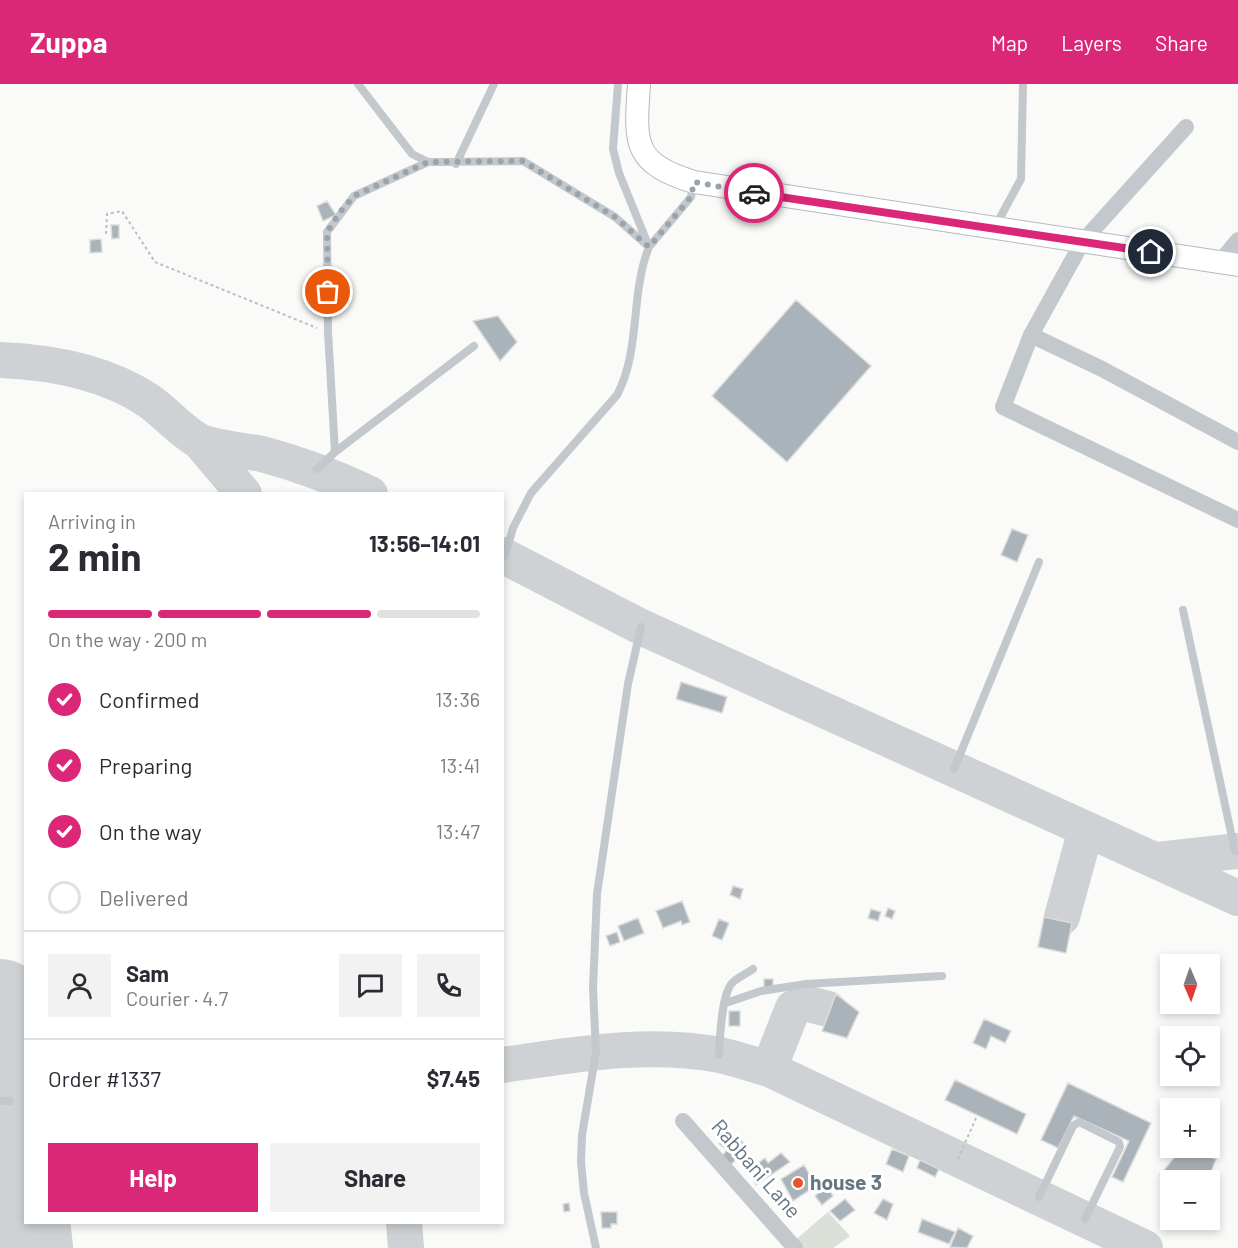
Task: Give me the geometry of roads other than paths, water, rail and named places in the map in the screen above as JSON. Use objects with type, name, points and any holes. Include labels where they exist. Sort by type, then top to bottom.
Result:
[{"type":"street","points":[[639,84],[637,117],[643,152],[650,163],[665,173],[715,188],[1229,264],[1238,240]]},
{"type":"street","points":[[1186,127],[1083,241],[1031,334],[1003,407],[1238,520]]},
{"type":"street","points":[[1031,334],[1102,369],[1238,442]]},
{"type":"street","name":"Rabbani Lane","points":[[683,1121],[795,1248]]},
{"type":"lane","points":[[358,84],[412,154],[428,162],[456,164],[509,160],[534,165],[615,217],[649,247]]},
{"type":"lane","points":[[456,164],[494,84]]},
{"type":"lane","points":[[618,84],[614,148],[619,173],[649,247]]},
{"type":"lane","points":[[995,228],[1021,179],[1023,84]]},
{"type":"lane","points":[[335,452],[328,332],[327,232],[354,196],[428,162]]},
{"type":"lane","points":[[505,556],[513,528],[531,493],[617,395],[626,378],[641,267],[649,247],[691,197],[694,182]]},
{"type":"lane","points":[[317,469],[335,452],[474,346]]},
{"type":"lane","points":[[954,769],[1039,562]]},
{"type":"lane","points":[[1183,610],[1235,851]]},
{"type":"lane","points":[[596,1248],[584,1193],[581,1162],[582,1135],[596,1052],[592,988],[597,894],[628,684],[641,627]]},
{"type":"lane","points":[[719,1055],[720,1021],[727,993],[732,983],[753,969]]},
{"type":"lane","points":[[726,1003],[761,991],[806,984],[942,976]]},
{"type":"lane","points":[[0,1101],[10,1101]]},
{"type":"lane","points":[[1039,1197],[1073,1126],[1079,1122],[1119,1142],[1120,1147],[1085,1219]]},
{"type":"place","name":"house 3","points":[[798,1183]]}]
